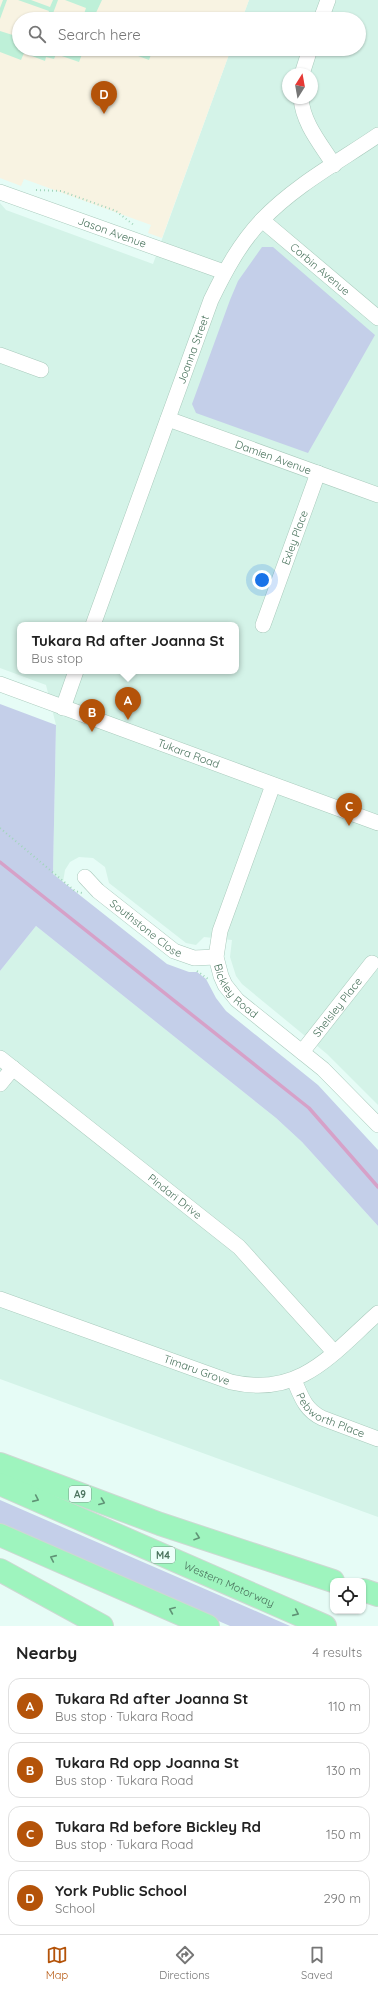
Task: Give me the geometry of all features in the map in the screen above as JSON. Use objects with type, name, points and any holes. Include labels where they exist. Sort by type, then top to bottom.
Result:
[{"type":"highway","name":"A9","points":[[0,1464],[160,1524],[330,1580]]},
{"type":"highway","name":"Western Motorway","points":[[0,1484],[326,1626]]},
{"type":"highway","points":[[0,1535],[208,1626]]},
{"type":"highway","points":[[0,1570],[102,1626]]},
{"type":"highway","points":[[366,1591],[378,1595]]},
{"type":"street","points":[[324,12],[328,0]]},
{"type":"street","points":[[304,68],[308,56]]},
{"type":"street","points":[[302,104],[302,110],[309,126],[334,164]]},
{"type":"street","name":"Joanna Street","points":[[94,622],[211,300],[224,272],[244,242],[262,220],[287,197],[378,135]]},
{"type":"street","name":"Jason Avenue","points":[[0,192],[224,272]]},
{"type":"street","name":"Corbin Avenue","points":[[262,220],[378,318]]},
{"type":"street","points":[[0,355],[41,370]]},
{"type":"street","name":"Damien Avenue","points":[[168,419],[378,495]]},
{"type":"street","name":"Exley Place","points":[[263,625],[318,473]]},
{"type":"street","points":[[63,708],[75,674]]},
{"type":"street","name":"Tukara Road","points":[[0,684],[378,823]]},
{"type":"street","name":"Bickley Road","points":[[273,785],[220,931],[216,957],[221,976],[231,993],[340,1084],[378,1125]]},
{"type":"street","name":"Southstone Close","points":[[85,878],[98,891],[174,951],[194,958],[216,957]]},
{"type":"street","name":"Shelsley Place","points":[[302,1052],[372,963]]},
{"type":"street","name":"Pindari Drive","points":[[0,1058],[239,1247],[334,1352]]},
{"type":"street","points":[[0,1084],[13,1068]]},
{"type":"street","name":"Timaru Grove","points":[[0,1299],[231,1382],[261,1386],[294,1380],[314,1369],[378,1313]]},
{"type":"street","name":"Pebworth Place","points":[[294,1380],[303,1402],[313,1413],[322,1418],[378,1439]]},
{"type":"path","points":[[33,190],[61,191],[116,211],[139,228]]},
{"type":"path","points":[[0,828],[52,871]]},
{"type":"shaded area","points":[[0,0],[249,0],[245,12],[12,12],[12,56],[228,56],[162,238],[148,233],[151,225],[24,179],[21,186],[0,178]]},
{"type":"shaded area","points":[[249,0],[378,0],[378,1105],[327,1054],[242,984],[236,976],[230,957],[232,940],[204,937],[196,945],[186,943],[109,883],[105,867],[93,858],[79,857],[70,862],[65,870],[63,882],[53,874],[56,725],[46,685],[0,668],[0,203],[6,210],[153,264],[228,56],[366,56],[366,12],[245,12]]},
{"type":"shaded area","points":[[262,247],[273,247],[375,335],[308,453],[196,413],[192,404],[238,281]]},
{"type":"shaded area","points":[[0,704],[56,725],[53,874],[167,964],[189,972],[197,972],[206,979],[216,998],[226,1011],[318,1085],[378,1150],[378,1226],[302,1142],[276,1118],[36,926],[0,971]]},
{"type":"shaded area","points":[[36,926],[276,1118],[302,1142],[378,1226],[378,1517],[0,1379],[0,971]]},
{"type":"shaded area","points":[[0,1500],[290,1626],[230,1626],[0,1526]]},
{"type":"building","points":[[3,0],[7,0],[0,19],[0,8]]},
{"type":"building","points":[[18,0],[31,0],[50,7],[53,0],[58,0],[54,12]]},
{"type":"building","points":[[65,0],[102,0],[96,12],[85,12],[86,8]]},
{"type":"building","points":[[0,31],[12,35],[12,56],[23,56],[21,60],[0,52]]},
{"type":"building","points":[[32,56],[55,56],[54,59],[46,57],[45,61]]},
{"type":"building","points":[[62,56],[81,56],[79,62]]},
{"type":"building","points":[[138,56],[150,56],[149,60]]},
{"type":"waterway","points":[[0,862],[309,1108],[378,1187]]},
{"type":"place","name":"York Public School","points":[[104,114]]},
{"type":"place","name":"Tukara Rd after Joanna St","points":[[128,720]]},
{"type":"place","name":"Tukara Rd opp Joanna St","points":[[92,732]]},
{"type":"place","name":"Tukara Rd before Bickley Rd","points":[[349,826]]}]
